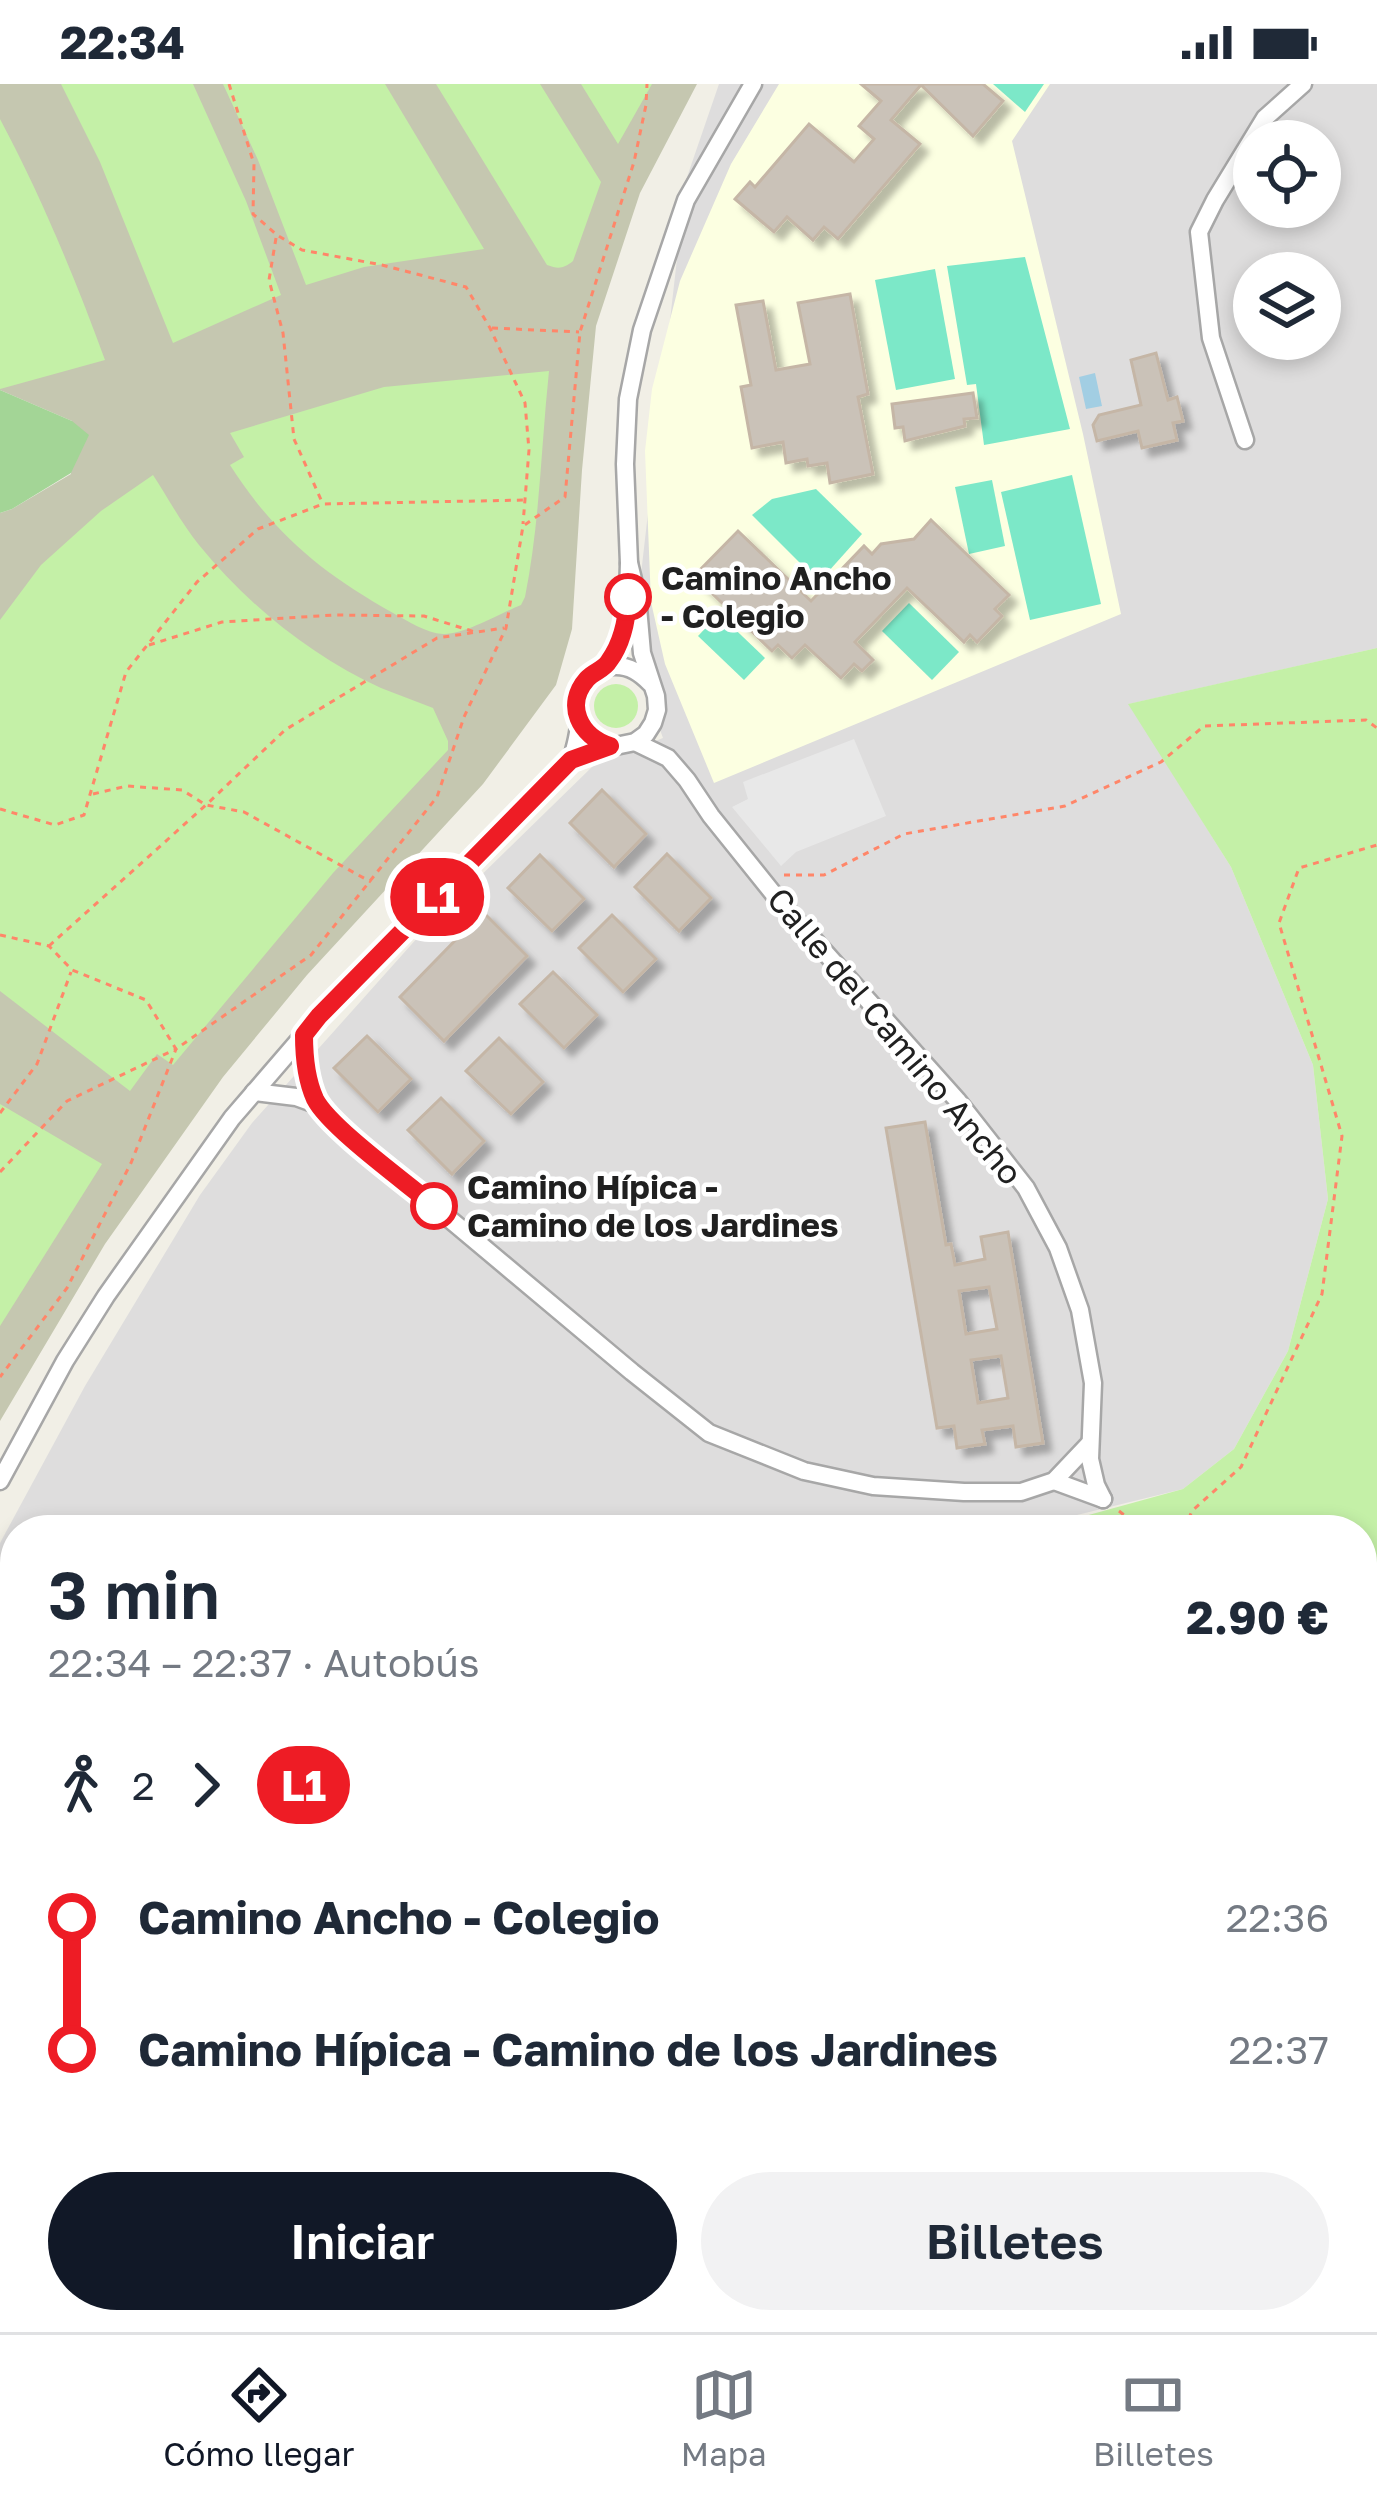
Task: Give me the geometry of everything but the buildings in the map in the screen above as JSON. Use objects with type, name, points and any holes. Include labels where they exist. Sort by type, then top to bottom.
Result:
[{"type":"street","points":[[606,667],[627,623],[628,399],[642,330],[686,200],[754,84]]},
{"type":"street","points":[[1245,440],[1211,338],[1199,232],[1264,118],[1303,84]]},
{"type":"street","points":[[0,1481],[106,1296],[195,1168],[319,1016],[571,760],[635,742],[646,734],[657,710],[656,696],[642,653],[629,563]]},
{"type":"street","points":[[571,760],[577,741],[578,694],[594,672],[606,667],[631,668],[650,684]]},
{"type":"street","points":[[579,722],[597,742],[610,746]]},
{"type":"street","name":"Calle del Camino Ancho","points":[[635,742],[668,758],[758,874],[957,1100],[1026,1188],[1058,1249],[1081,1310],[1093,1383],[1090,1459],[1103,1499]]},
{"type":"street","points":[[304,1035],[307,1071],[318,1105],[335,1123],[709,1432],[804,1471],[873,1486],[964,1492],[1022,1492],[1054,1481],[1090,1443]]},
{"type":"street","points":[[254,1092],[318,1105]]},
{"type":"street","points":[[1054,1481],[1103,1499]]},
{"type":"path","points":[[0,1172],[67,1101],[176,1048],[310,955],[436,797],[464,717],[506,628],[523,526],[529,450],[525,403],[490,328],[466,287],[302,250],[253,214],[254,164],[229,84]]},
{"type":"path","points":[[523,526],[565,497],[580,332],[634,162],[647,84]]},
{"type":"path","points":[[277,235],[269,280],[283,333],[295,439],[323,504]]},
{"type":"path","points":[[490,328],[580,332]]},
{"type":"path","points":[[0,809],[55,825],[84,815],[126,672],[197,582],[258,529],[323,504],[526,500]]},
{"type":"path","points":[[146,646],[222,622],[334,615],[424,616],[477,632]]},
{"type":"path","points":[[49,946],[285,730],[437,638],[506,628]]},
{"type":"path","points":[[758,874],[824,874],[904,834],[1065,806],[1160,763],[1204,726],[1366,720],[1377,728]]},
{"type":"path","points":[[91,794],[127,786],[182,790],[206,805],[244,812],[371,882]]},
{"type":"path","points":[[1190,1515],[1241,1467],[1322,1294],[1342,1136],[1279,923],[1299,868],[1377,845]]},
{"type":"path","points":[[0,934],[49,946],[72,970],[146,1000],[176,1048]]},
{"type":"path","points":[[0,1113],[37,1064],[72,970]]},
{"type":"path","points":[[0,1377],[67,1288],[131,1162],[176,1048]]},
{"type":"path","points":[[1103,1499],[1124,1515]]},
{"type":"shaded area","points":[[0,84],[697,84],[640,193],[596,326],[572,629],[556,685],[483,784],[307,975],[223,1077],[105,1244],[0,1421],[0,513],[71,474],[72,421],[0,390]]},
{"type":"shaded area","points":[[719,84],[1377,84],[1377,648],[1129,704],[1231,867],[1313,1065],[1328,1199],[1288,1351],[1234,1449],[1183,1489],[1077,1515],[15,1515],[85,1386],[200,1195],[252,1123],[419,936],[593,766],[663,738],[632,653],[686,180]]},
{"type":"shaded area","points":[[779,84],[1050,84],[1012,141],[1121,614],[714,783],[665,664],[651,602],[645,451],[652,389],[680,281],[731,164]]},
{"type":"shaded area","points":[[854,739],[886,816],[796,852],[781,866],[732,807],[748,799],[743,782]]},
{"type":"green space","points":[[61,84],[193,84],[246,201],[281,295],[173,343],[100,162]]},
{"type":"green space","points":[[223,84],[385,84],[484,249],[364,267],[306,285]]},
{"type":"green space","points":[[436,84],[540,84],[601,182],[573,261],[560,268],[547,265]]},
{"type":"green space","points":[[581,84],[652,84],[618,144]]},
{"type":"green space","points":[[993,84],[1044,84],[1025,112]]},
{"type":"green space","points":[[0,119],[57,238],[105,360],[0,389]]},
{"type":"green space","points":[[1025,257],[1070,429],[984,445],[976,384],[967,385],[947,266]]},
{"type":"green space","points":[[935,269],[955,379],[896,390],[875,280]]},
{"type":"green space","points":[[549,371],[525,597],[521,605],[461,631],[443,634],[424,629],[344,583],[282,532],[230,465],[244,457],[230,433],[384,387]]},
{"type":"green space","points":[[0,390],[72,421],[89,435],[71,473],[0,513]]},
{"type":"green space","points":[[153,475],[199,545],[238,588],[306,645],[381,688],[433,708],[448,750],[333,873],[173,1065],[157,1054],[130,1091],[0,991],[0,620],[41,565],[101,511]]},
{"type":"green space","points":[[1072,475],[1101,604],[1030,620],[1001,492]]},
{"type":"green space","points":[[992,480],[1005,546],[969,554],[955,487]]},
{"type":"green space","points":[[816,489],[862,534],[819,582],[752,515],[772,499]]},
{"type":"green space","points":[[909,603],[959,652],[932,680],[882,631]]},
{"type":"green space","points":[[719,614],[765,658],[744,680],[698,636]]},
{"type":"green space","points":[[1377,648],[1377,1515],[1089,1515],[1183,1489],[1234,1449],[1288,1351],[1328,1199],[1313,1065],[1231,867],[1128,704]]},
{"type":"green space","points":[[616,684],[632,690],[638,706],[632,722],[616,728],[600,722],[594,706],[600,690]]},
{"type":"green space","points":[[0,1104],[102,1164],[0,1326]]},
{"type":"water","points":[[1095,373],[1102,406],[1086,409],[1079,377]]},
{"type":"bus line","name":"L1","points":[[434,1206],[318,1105],[310,1087],[304,1035],[571,760],[610,746],[586,733],[576,708],[584,682],[612,657],[627,623],[628,597]]},
{"type":"place","name":"Camino Ancho - Colegio","points":[[628,597]]},
{"type":"place","name":"Camino Hípica - Camino de los Jardines","points":[[434,1206]]}]
